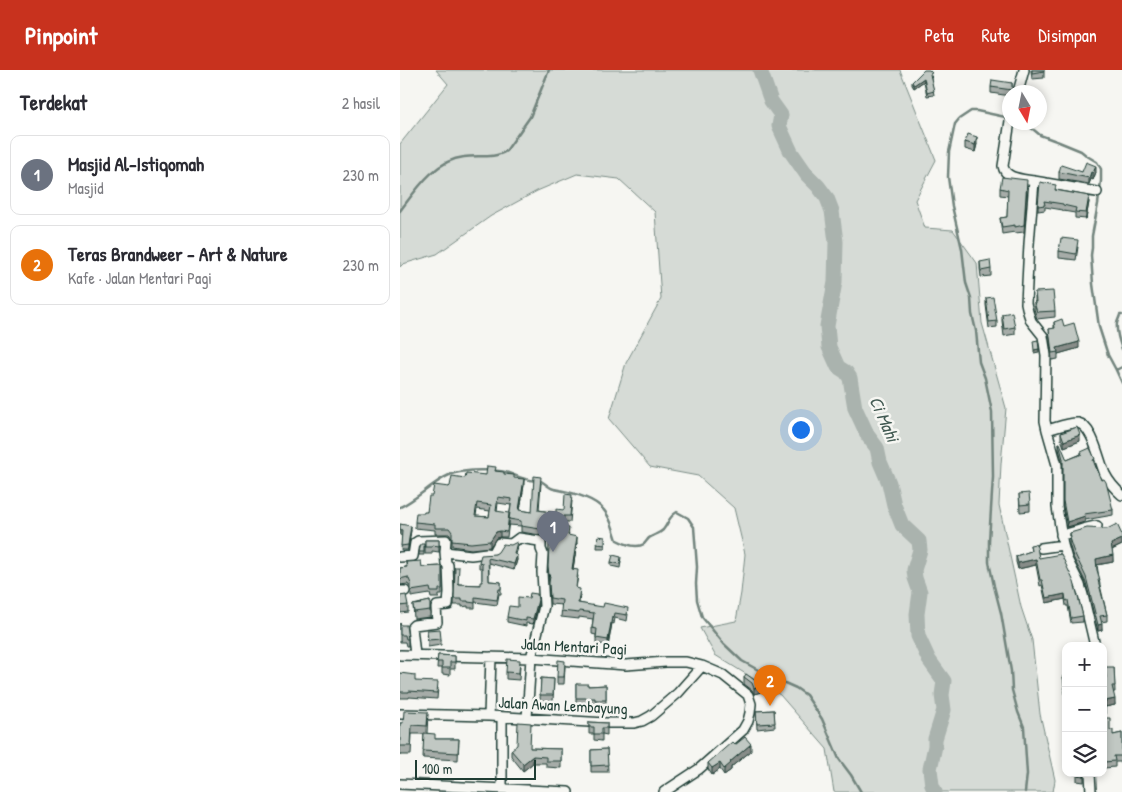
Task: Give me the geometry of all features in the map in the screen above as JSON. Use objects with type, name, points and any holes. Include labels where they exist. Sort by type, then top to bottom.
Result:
[{"type":"street","points":[[1020,85],[1024,70]]},
{"type":"street","points":[[1008,130],[1002,166],[1008,175],[1073,189],[1097,192]]},
{"type":"street","points":[[1034,181],[1026,303],[1030,322],[1042,336],[1046,355],[1045,421],[1057,465],[1057,507],[1066,560],[1081,590],[1094,642]]},
{"type":"street","points":[[1047,430],[1077,423],[1084,426],[1091,436],[1105,476],[1122,495]]},
{"type":"street","points":[[1061,535],[1097,526]]},
{"type":"street","points":[[445,552],[470,555],[493,554],[499,543],[511,544],[519,538],[539,541],[541,543],[544,606],[530,658],[527,718]]},
{"type":"street","points":[[400,557],[413,556],[414,543],[418,540],[446,540],[448,605],[436,608],[437,622],[412,626],[415,655]]},
{"type":"street","points":[[1041,548],[1063,545]]},
{"type":"street","name":"Jalan Mentari Pagi","points":[[400,654],[530,658],[626,665],[686,662],[702,666],[723,675],[748,695],[751,704],[748,721],[742,730],[698,768],[664,792]]},
{"type":"street","points":[[489,716],[491,657]]},
{"type":"street","name":"Jalan Awan Lembayung","points":[[400,714],[489,716],[626,724],[642,721],[651,716],[678,692],[702,666]]},
{"type":"street","points":[[502,717],[502,790]]},
{"type":"street","points":[[1090,777],[1090,792]]},
{"type":"street","points":[[400,784],[568,792]]},
{"type":"shaded area","points":[[436,70],[900,70],[936,160],[915,200],[925,228],[953,230],[977,263],[982,323],[1006,408],[999,505],[1021,607],[1032,640],[1040,714],[1055,780],[1053,792],[834,792],[827,749],[780,695],[715,655],[700,628],[736,621],[745,554],[734,508],[698,476],[650,467],[609,419],[626,363],[661,299],[655,212],[619,179],[577,174],[537,191],[491,216],[437,254],[403,264],[400,267],[400,144],[448,84]]},
{"type":"building","points":[[924,70],[929,70],[932,73],[930,74],[934,91],[927,93],[924,78],[914,85],[912,82]]},
{"type":"building","points":[[1032,70],[1044,70],[1044,71],[1032,73]]},
{"type":"building","points":[[992,80],[1012,83],[1012,85],[1002,85],[1002,89],[991,87]]},
{"type":"building","points":[[968,134],[977,137],[975,145],[965,142]]},
{"type":"building","points":[[1086,162],[1096,166],[1089,178],[1059,172],[1061,165],[1082,172]]},
{"type":"building","points":[[1002,177],[1027,180],[1024,225],[1002,227],[1000,218],[1007,217],[1008,190],[1000,188]]},
{"type":"building","points":[[1040,182],[1056,185],[1055,190],[1089,196],[1086,213],[1075,212],[1076,208],[1063,204],[1044,201],[1045,205],[1038,206]]},
{"type":"building","points":[[1061,238],[1078,240],[1076,254],[1059,251]]},
{"type":"building","points":[[990,260],[991,269],[981,271],[980,262]]},
{"type":"building","points":[[1053,291],[1055,311],[1037,312],[1034,302],[1036,302],[1035,292]]},
{"type":"building","points":[[993,297],[997,321],[989,322],[986,298]]},
{"type":"building","points":[[1012,312],[1015,327],[1004,329],[1002,314]]},
{"type":"building","points":[[1062,319],[1064,326],[1074,323],[1079,342],[1057,348],[1058,352],[1052,353],[1049,329],[1055,328],[1054,322]]},
{"type":"building","points":[[1038,340],[1039,349],[1034,350],[1033,341]]},
{"type":"building","points":[[1077,427],[1080,435],[1064,441],[1061,433]]},
{"type":"building","points":[[1059,443],[1067,460],[1082,454],[1081,452],[1090,448],[1101,480],[1104,479],[1106,482],[1113,510],[1084,514],[1085,516],[1067,522],[1063,501],[1063,459]]},
{"type":"building","points":[[487,466],[496,467],[495,471],[504,472],[504,474],[514,475],[514,478],[524,479],[519,510],[532,512],[534,476],[541,477],[538,510],[556,513],[556,509],[564,510],[565,494],[572,495],[570,516],[564,516],[562,527],[569,528],[568,535],[577,537],[572,569],[578,570],[576,588],[580,589],[578,603],[603,607],[604,603],[628,608],[627,615],[615,613],[614,618],[612,617],[608,640],[596,638],[597,629],[592,628],[594,613],[561,611],[562,600],[550,598],[548,566],[549,546],[552,535],[546,534],[540,529],[521,526],[521,521],[509,519],[512,499],[498,497],[496,511],[509,513],[507,532],[496,532],[490,541],[471,543],[452,541],[452,532],[449,528],[435,528],[435,524],[415,522],[416,513],[427,512],[429,496],[432,496],[434,485],[449,487],[452,476],[465,478],[466,473],[486,475]],"holes":[[[477,503],[491,505],[489,517],[475,516]]]},
{"type":"building","points":[[1029,493],[1030,504],[1020,505],[1019,494]]},
{"type":"building","points":[[400,524],[411,526],[408,545],[401,546],[402,531],[400,530]]},
{"type":"building","points":[[1117,524],[1122,539],[1111,544],[1113,555],[1096,559],[1100,580],[1098,580],[1107,615],[1100,616],[1102,624],[1098,625],[1086,577],[1069,538],[1071,538],[1070,533],[1087,528],[1107,529]]},
{"type":"building","points":[[598,536],[605,537],[605,545],[597,544]]},
{"type":"building","points":[[425,540],[439,540],[439,546],[425,547]]},
{"type":"building","points":[[517,542],[514,554],[517,555],[514,564],[488,558],[489,581],[501,582],[501,589],[499,589],[497,600],[475,597],[475,603],[454,599],[455,567],[459,567],[458,584],[480,585],[480,582],[482,582],[482,563],[479,562],[481,555],[495,554],[503,544],[511,545]]},
{"type":"building","points":[[421,544],[424,544],[424,552],[419,552]]},
{"type":"building","points":[[1035,544],[1039,558],[1061,554],[1074,582],[1083,616],[1071,618],[1065,594],[1046,598],[1036,559],[1018,563],[1016,556],[1031,551],[1030,545]]},
{"type":"building","points":[[613,555],[621,557],[620,564],[611,562]]},
{"type":"building","points":[[421,561],[422,567],[442,566],[442,589],[439,589],[439,592],[431,592],[430,588],[411,591],[408,577],[400,579],[400,568],[407,567],[406,562]]},
{"type":"building","points":[[530,593],[537,594],[538,600],[533,619],[526,618],[526,621],[507,617],[509,606],[518,607],[518,597],[529,598]]},
{"type":"building","points":[[406,595],[408,605],[400,606],[400,596]]},
{"type":"building","points":[[430,601],[430,610],[414,612],[413,605]]},
{"type":"building","points":[[400,625],[406,625],[408,639],[406,639],[405,635],[400,635]]},
{"type":"building","points":[[440,629],[441,639],[428,640],[427,630]]},
{"type":"building","points":[[438,655],[455,656],[455,662],[450,662],[450,668],[442,668],[442,662],[437,662]]},
{"type":"building","points":[[507,659],[520,660],[519,673],[506,672]]},
{"type":"building","points":[[558,660],[565,661],[564,677],[557,677]]},
{"type":"building","points":[[1107,667],[1114,667],[1115,686],[1112,686],[1115,699],[1107,701]]},
{"type":"building","points":[[400,673],[415,675],[415,681],[438,682],[437,693],[400,692]]},
{"type":"building","points":[[746,674],[761,686],[754,688],[752,683],[744,677]]},
{"type":"building","points":[[541,678],[554,679],[553,695],[540,695]]},
{"type":"building","points":[[576,684],[588,684],[588,686],[606,685],[606,700],[576,698]]},
{"type":"building","points":[[774,710],[775,723],[757,724],[756,711]]},
{"type":"building","points":[[404,711],[428,712],[427,726],[412,725],[411,746],[400,746],[400,723],[403,723]]},
{"type":"building","points":[[1107,718],[1110,718],[1110,730],[1113,730],[1113,735],[1122,733],[1122,756],[1114,756],[1115,761],[1107,762]]},
{"type":"building","points":[[518,722],[531,723],[530,748],[561,749],[561,761],[546,761],[546,757],[533,756],[523,764],[511,750],[517,745]]},
{"type":"building","points":[[589,722],[607,723],[607,728],[602,728],[602,734],[594,734],[594,727],[589,727]]},
{"type":"building","points":[[424,733],[435,734],[435,739],[459,739],[458,753],[423,751]]},
{"type":"building","points":[[745,737],[751,744],[731,763],[724,769],[720,763],[712,768],[708,763],[732,742],[735,745]]},
{"type":"building","points":[[607,749],[608,765],[591,766],[591,750]]},
{"type":"waterway","points":[[400,211],[427,177],[444,164],[454,159],[491,156],[506,151],[530,117],[549,70]]},
{"type":"waterway","name":"Ci Mahi","points":[[760,70],[771,101],[781,115],[779,126],[791,152],[807,175],[827,198],[832,211],[836,242],[835,282],[827,326],[829,347],[838,367],[846,372],[850,378],[855,408],[868,436],[877,448],[902,525],[919,541],[920,550],[914,570],[920,592],[917,614],[918,636],[929,660],[944,681],[942,695],[944,710],[935,739],[930,769],[935,792]]},
{"type":"waterway","points":[[1002,116],[971,111],[959,119],[955,124],[949,152],[948,177],[952,206],[962,249],[966,283],[971,298],[979,362],[985,378],[992,412],[993,477],[989,562],[1001,613],[1011,671],[1012,690],[1024,727],[1027,774],[1025,792]]},
{"type":"waterway","points":[[1034,130],[1040,135],[1081,151],[1097,162],[1101,169],[1098,204],[1092,236],[1093,284],[1099,327],[1108,355],[1122,383]]},
{"type":"waterway","points":[[1122,315],[1120,315],[1117,323],[1122,349]]},
{"type":"waterway","points":[[1116,370],[1122,367]]},
{"type":"waterway","points":[[400,507],[448,475],[466,471],[487,470],[500,471],[527,479],[538,480],[552,488],[590,500],[600,506],[606,513],[617,540],[630,545],[638,546],[644,544],[649,538],[660,533],[670,518],[677,512],[688,518],[694,527],[697,600],[702,617],[724,644],[742,661],[806,695],[822,719],[839,759],[861,792]]},
{"type":"place","name":"Masjid Al-Istiqomah","points":[[553,552]]},
{"type":"place","name":"Teras Brandweer - Art & Nature","points":[[770,706]]}]
